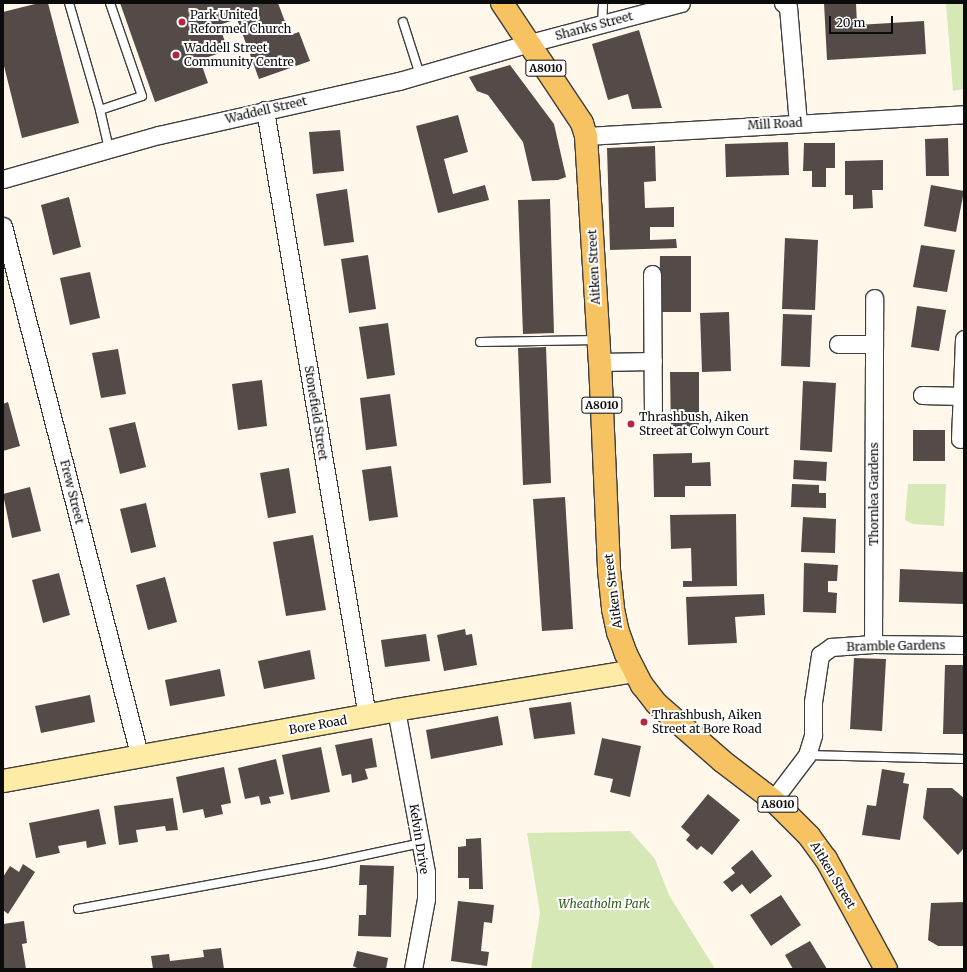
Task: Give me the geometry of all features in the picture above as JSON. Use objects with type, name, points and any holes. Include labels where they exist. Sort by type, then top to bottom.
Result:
[{"type":"main road","name":"A8010","points":[[502,3],[582,123],[586,136]]},
{"type":"main road","name":"Aitken Street","points":[[586,136],[599,351],[609,570],[613,609],[618,632],[634,671],[656,704],[722,760],[773,800],[809,836],[826,859],[886,969]]},
{"type":"main road","name":"Bore Road","points":[[3,781],[140,758],[396,710],[634,671]]},
{"type":"street","name":"Shanks Street","points":[[530,43],[681,3]]},
{"type":"street","points":[[783,3],[788,7],[798,123]]},
{"type":"street","name":"Waddell Street","points":[[3,179],[109,149],[266,110],[420,75],[530,43]]},
{"type":"street","name":"Stonefield Street","points":[[266,110],[367,716]]},
{"type":"street","name":"Mill Road","points":[[586,136],[964,114]]},
{"type":"street","name":"Frew Street","points":[[3,226],[140,758]]},
{"type":"street","points":[[652,274],[653,410]]},
{"type":"street","name":"Thornlea Gardens","points":[[873,644],[874,298]]},
{"type":"street","points":[[960,439],[964,339]]},
{"type":"street","points":[[838,344],[873,344]]},
{"type":"street","points":[[599,351],[653,361]]},
{"type":"street","points":[[922,395],[962,396]]},
{"type":"street","name":"Bramble Gardens","points":[[773,800],[807,755],[813,735],[813,702],[820,655],[831,647],[873,644],[964,645]]},
{"type":"street","name":"Kelvin Drive","points":[[396,710],[426,872],[426,899],[413,969]]},
{"type":"lane","points":[[69,3],[100,110],[109,149]]},
{"type":"lane","points":[[100,110],[142,96],[110,3]]},
{"type":"lane","points":[[602,24],[603,3]]},
{"type":"lane","points":[[403,22],[420,75]]},
{"type":"lane","points":[[480,342],[599,351]]},
{"type":"lane","points":[[807,755],[964,759]]},
{"type":"lane","points":[[78,909],[323,864],[421,843]]},
{"type":"green space","points":[[946,3],[964,3],[964,89],[953,91]]},
{"type":"green space","points":[[908,484],[946,484],[944,526],[913,524],[905,520]]},
{"type":"green space","name":"Wheatholm Park","points":[[630,831],[655,859],[669,895],[715,969],[531,969],[540,913],[527,833]]},
{"type":"building","points":[[39,3],[48,3],[79,123],[22,138],[3,62],[3,12]]},
{"type":"building","name":"Waddell Street Community Centre","points":[[120,3],[278,3],[290,35],[299,32],[310,61],[259,79],[237,19],[219,25],[228,50],[200,60],[208,83],[155,102]]},
{"type":"building","points":[[824,3],[856,3],[857,25],[924,21],[926,54],[827,60]]},
{"type":"building","points":[[639,30],[662,108],[632,109],[628,94],[608,100],[592,44]]},
{"type":"building","points":[[510,65],[554,124],[566,177],[558,180],[532,181],[523,142],[488,95],[477,91],[469,77]]},
{"type":"building","points":[[458,115],[468,152],[444,159],[453,194],[485,185],[489,200],[438,213],[416,126]]},
{"type":"building","points":[[340,130],[344,171],[313,174],[309,132]]},
{"type":"building","points":[[948,138],[949,176],[926,176],[925,139]]},
{"type":"building","points":[[788,142],[789,175],[726,177],[725,144]]},
{"type":"building","points":[[804,143],[835,143],[835,168],[826,168],[826,187],[812,187],[812,171],[803,171]]},
{"type":"building","points":[[655,146],[656,181],[644,182],[645,208],[674,207],[674,227],[650,227],[650,240],[676,239],[677,248],[610,250],[607,148]]},
{"type":"building","points":[[883,160],[883,190],[872,190],[873,208],[853,209],[853,195],[845,195],[845,161]]},
{"type":"building","points":[[931,185],[964,191],[956,232],[924,226]]},
{"type":"building","points":[[347,189],[354,242],[324,246],[316,194]]},
{"type":"building","points":[[69,197],[81,247],[53,255],[41,205]]},
{"type":"building","points":[[550,199],[554,333],[523,334],[518,200]]},
{"type":"building","points":[[785,238],[818,240],[815,310],[782,309]]},
{"type":"building","points":[[921,245],[955,250],[947,292],[913,287]]},
{"type":"building","points":[[368,255],[376,309],[349,313],[341,259]]},
{"type":"building","points":[[660,256],[691,256],[691,312],[659,312]]},
{"type":"building","points":[[90,272],[100,318],[70,325],[60,278]]},
{"type":"building","points":[[917,306],[946,310],[939,351],[911,347]]},
{"type":"building","points":[[729,312],[731,371],[702,372],[700,313]]},
{"type":"building","points":[[783,314],[812,315],[810,367],[781,366]]},
{"type":"building","points":[[388,323],[395,375],[367,379],[359,327]]},
{"type":"building","points":[[546,347],[551,483],[523,485],[518,348]]},
{"type":"building","points":[[118,349],[126,394],[101,398],[92,353]]},
{"type":"building","points":[[670,372],[699,372],[699,430],[671,431]]},
{"type":"building","points":[[262,380],[267,426],[238,430],[232,384]]},
{"type":"building","points":[[803,381],[836,383],[832,452],[800,450]]},
{"type":"building","points":[[390,394],[397,446],[366,450],[360,398]]},
{"type":"building","points":[[8,402],[20,446],[3,451],[3,404]]},
{"type":"building","points":[[135,422],[146,467],[120,474],[109,428]]},
{"type":"building","points":[[913,430],[945,430],[945,461],[913,461]]},
{"type":"building","points":[[692,453],[692,463],[710,462],[711,486],[685,486],[685,497],[654,497],[653,454]]},
{"type":"building","points":[[794,460],[827,462],[826,481],[793,479]]},
{"type":"building","points":[[391,466],[398,517],[369,521],[362,470]]},
{"type":"building","points":[[289,468],[296,513],[268,518],[260,473]]},
{"type":"building","points":[[792,484],[819,485],[819,493],[826,493],[826,508],[791,507]]},
{"type":"building","points":[[30,487],[41,531],[12,538],[3,494]]},
{"type":"building","points":[[565,497],[573,629],[542,631],[533,499]]},
{"type":"building","points":[[146,503],[156,547],[131,553],[120,509]]},
{"type":"building","points":[[736,514],[737,586],[683,587],[683,581],[692,581],[691,548],[671,549],[670,515]]},
{"type":"building","points":[[803,517],[836,519],[835,553],[801,552]]},
{"type":"building","points":[[313,535],[326,610],[286,616],[273,542]]},
{"type":"building","points":[[804,563],[838,565],[837,581],[828,581],[828,592],[837,593],[836,613],[803,612]]},
{"type":"building","points":[[900,569],[964,572],[964,604],[899,602]]},
{"type":"building","points":[[59,573],[70,615],[43,623],[32,580]]},
{"type":"building","points":[[165,577],[177,622],[148,630],[136,585]]},
{"type":"building","points":[[764,594],[765,615],[735,617],[737,643],[688,645],[686,597]]},
{"type":"building","points":[[465,629],[466,635],[472,634],[477,665],[444,671],[437,635]]},
{"type":"building","points":[[426,634],[430,661],[385,667],[381,640]]},
{"type":"building","points":[[310,650],[315,679],[264,689],[258,661]]},
{"type":"building","points":[[854,658],[886,659],[882,731],[850,729]]},
{"type":"building","points":[[945,665],[964,665],[964,734],[943,734]]},
{"type":"building","points":[[220,669],[225,696],[170,706],[165,680]]},
{"type":"building","points":[[90,695],[95,722],[41,733],[35,706]]},
{"type":"building","points":[[571,702],[575,734],[534,739],[529,708]]},
{"type":"building","points":[[498,716],[503,745],[431,759],[426,730]]},
{"type":"building","points":[[372,738],[377,767],[365,769],[368,779],[352,783],[351,774],[342,776],[335,745]]},
{"type":"building","points":[[602,738],[641,746],[630,797],[610,792],[613,779],[594,775]]},
{"type":"building","points":[[321,747],[330,792],[291,800],[282,755]]},
{"type":"building","points":[[276,759],[284,794],[269,797],[271,803],[261,805],[259,796],[245,799],[238,768]]},
{"type":"building","points":[[224,767],[231,803],[221,805],[223,814],[205,818],[203,809],[183,813],[176,777]]},
{"type":"building","points":[[882,769],[905,773],[903,783],[909,784],[900,840],[862,835],[867,805],[876,806]]},
{"type":"building","points":[[927,788],[952,788],[964,798],[964,848],[958,855],[923,818]]},
{"type":"building","points":[[708,794],[740,820],[712,855],[701,846],[697,850],[686,840],[690,835],[681,827]]},
{"type":"building","points":[[173,798],[178,830],[166,831],[165,826],[136,830],[138,842],[119,845],[114,806]]},
{"type":"building","points":[[99,809],[106,844],[87,848],[86,841],[58,846],[60,853],[36,858],[29,823]]},
{"type":"building","points":[[481,838],[483,889],[469,889],[469,878],[458,878],[458,847],[466,846],[466,839]]},
{"type":"building","points":[[752,850],[772,876],[750,894],[742,884],[732,892],[723,882],[735,873],[731,868]]},
{"type":"building","points":[[23,864],[35,872],[8,914],[3,910],[3,877],[10,866],[19,872]]},
{"type":"building","points":[[360,865],[394,866],[391,937],[358,936],[359,915],[366,915],[367,885],[359,885]]},
{"type":"building","points":[[781,895],[801,925],[771,946],[750,915]]},
{"type":"building","points":[[458,901],[494,905],[492,923],[484,922],[481,951],[489,952],[487,966],[451,961]]},
{"type":"building","points":[[964,902],[964,946],[938,946],[928,940],[931,903]]},
{"type":"building","points":[[24,921],[27,943],[22,944],[26,969],[3,969],[3,924]]},
{"type":"building","points":[[810,941],[827,969],[793,969],[785,955]]},
{"type":"building","points":[[221,948],[224,969],[153,969],[151,956],[169,954],[170,961],[204,957],[203,950]]},
{"type":"building","points":[[357,951],[388,958],[386,969],[359,969],[353,966]]},
{"type":"place","name":"Park United Reformed Church","points":[[182,22]]},
{"type":"place","name":"Waddell Street Community Centre","points":[[176,55]]},
{"type":"place","name":"Thrashbush, Aiken Street at Colwyn Court","points":[[631,424]]},
{"type":"place","name":"Thrashbush, Aiken Street at Bore Road","points":[[644,722]]}]
